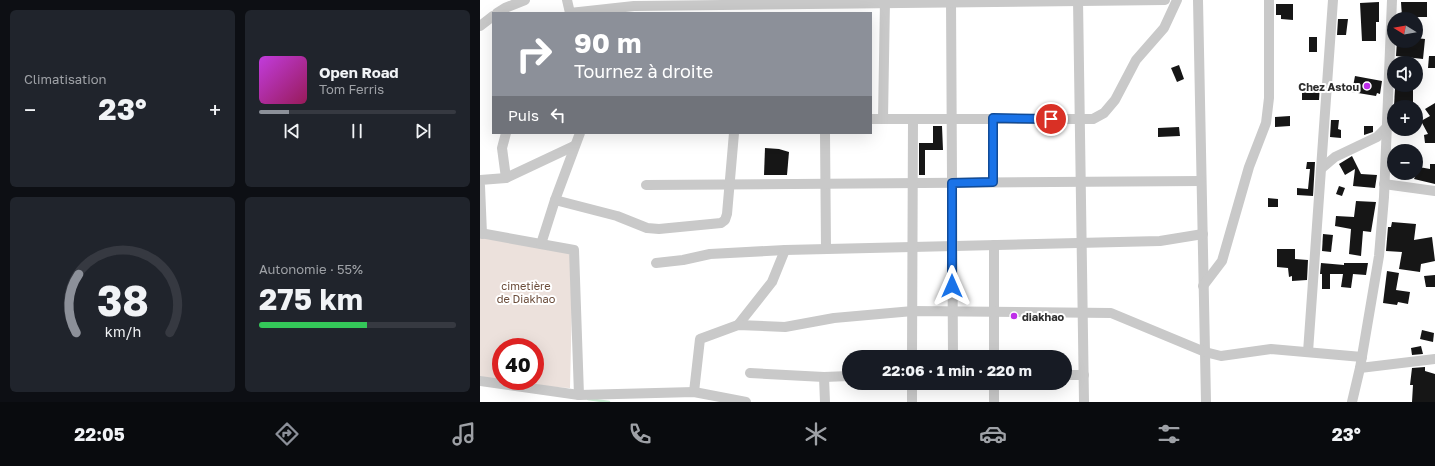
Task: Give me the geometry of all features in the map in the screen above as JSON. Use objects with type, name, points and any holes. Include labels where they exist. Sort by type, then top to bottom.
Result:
[{"type":"street","points":[[499,12],[525,0]]},
{"type":"street","points":[[567,0],[570,12]]},
{"type":"street","points":[[1078,0],[1084,402]]},
{"type":"street","points":[[579,12],[633,6],[824,6],[885,1],[1165,0]]},
{"type":"street","points":[[872,119],[1093,119],[1104,113],[1115,100],[1136,60],[1164,28],[1177,0]]},
{"type":"street","points":[[1198,0],[1206,402]]},
{"type":"street","points":[[1203,286],[1222,261],[1249,167],[1266,123],[1269,98],[1269,0]]},
{"type":"street","points":[[1308,352],[1333,0]]},
{"type":"street","points":[[1352,402],[1360,368],[1379,256],[1384,184],[1392,0]]},
{"type":"street","points":[[884,119],[885,1]]},
{"type":"street","points":[[951,1],[953,350]]},
{"type":"street","points":[[480,26],[492,17]]},
{"type":"street","points":[[993,118],[993,182]]},
{"type":"street","points":[[912,350],[913,119]]},
{"type":"street","points":[[1322,168],[1334,157],[1377,137],[1386,128]]},
{"type":"street","points":[[506,134],[502,148],[506,178]]},
{"type":"street","points":[[541,244],[555,200],[580,134]]},
{"type":"street","points":[[555,200],[617,216],[647,228],[659,229],[721,223],[725,220],[727,214],[734,134]]},
{"type":"street","points":[[825,134],[826,249]]},
{"type":"street","points":[[480,180],[506,178],[574,146]]},
{"type":"street","points":[[646,185],[1201,181]]},
{"type":"street","points":[[1384,184],[1435,191]]},
{"type":"street","points":[[480,186],[481,234],[574,250],[579,395]]},
{"type":"street","points":[[656,263],[683,260],[710,254],[785,250],[1160,241],[1203,234]]},
{"type":"street","points":[[994,245],[994,350]]},
{"type":"street","points":[[738,325],[772,282],[785,250]]},
{"type":"street","points":[[694,392],[700,339],[738,325],[785,327],[834,318],[912,311],[953,313],[1083,313],[1118,315],[1141,327],[1205,352],[1221,356],[1271,349],[1362,357]]},
{"type":"street","points":[[1360,368],[1435,359]]},
{"type":"street","points":[[750,373],[824,377],[842,376]]},
{"type":"street","points":[[1072,374],[1084,375]]},
{"type":"street","points":[[824,377],[825,402]]},
{"type":"street","points":[[480,381],[579,395],[694,392],[746,402]]},
{"type":"street","points":[[912,390],[912,402]]},
{"type":"street","points":[[994,390],[994,402]]},
{"type":"green space","name":"cimetière de Diakhao","points":[[480,236],[570,252],[573,257],[570,388],[544,386],[544,338],[492,338],[491,379],[480,376]]},
{"type":"building","points":[[1379,2],[1379,22],[1376,22],[1376,41],[1362,41],[1360,3]]},
{"type":"building","points":[[1401,2],[1427,2],[1427,17],[1423,17],[1423,12],[1402,12]]},
{"type":"building","points":[[1276,4],[1293,4],[1293,20],[1281,19],[1281,15],[1276,15]]},
{"type":"building","points":[[1338,19],[1348,19],[1346,35],[1337,35]]},
{"type":"building","points":[[1309,37],[1317,37],[1317,52],[1309,52]]},
{"type":"building","points":[[1423,39],[1425,39],[1423,59],[1423,56],[1396,56],[1397,48],[1423,48]]},
{"type":"building","points":[[1429,56],[1435,56],[1435,68],[1428,68]]},
{"type":"building","points":[[1179,65],[1184,79],[1177,82],[1171,68]]},
{"type":"building","name":"Chez Astou","points":[[1355,76],[1382,81],[1380,94],[1377,93],[1376,96],[1352,92]]},
{"type":"building","points":[[1302,85],[1320,85],[1319,100],[1302,100]]},
{"type":"building","points":[[1395,92],[1413,92],[1413,100],[1394,100]]},
{"type":"building","points":[[1435,103],[1435,143],[1425,143],[1424,135],[1428,134],[1423,125],[1423,120],[1430,116],[1425,109]]},
{"type":"building","points":[[1290,116],[1290,126],[1275,127],[1275,117]]},
{"type":"building","points":[[1331,120],[1339,120],[1338,129],[1341,130],[1341,138],[1330,137]]},
{"type":"building","points":[[933,126],[942,126],[943,150],[925,150],[925,175],[919,175],[919,143],[933,143]]},
{"type":"building","points":[[1364,126],[1373,126],[1373,132],[1364,135]]},
{"type":"building","points":[[1179,127],[1180,136],[1158,137],[1158,128]]},
{"type":"building","points":[[765,148],[779,149],[789,152],[787,175],[764,175]]},
{"type":"building","points":[[1352,156],[1361,174],[1377,175],[1375,188],[1353,186],[1355,169],[1345,175],[1339,164]]},
{"type":"building","points":[[1307,162],[1315,162],[1313,196],[1297,195],[1297,188],[1308,189],[1310,169],[1306,169]]},
{"type":"building","points":[[1430,164],[1435,164],[1435,184],[1418,180],[1423,180],[1423,168],[1430,169]]},
{"type":"building","points":[[1339,186],[1345,188],[1342,196],[1336,194]]},
{"type":"building","points":[[1268,198],[1278,199],[1278,207],[1268,207]]},
{"type":"building","points":[[1356,201],[1376,202],[1371,232],[1363,231],[1361,256],[1349,254],[1351,229],[1335,226],[1336,216],[1354,217]]},
{"type":"building","points":[[1392,222],[1416,224],[1414,240],[1432,237],[1435,261],[1421,264],[1420,272],[1399,269],[1402,252],[1386,251],[1388,227],[1391,227]]},
{"type":"building","points":[[1323,234],[1333,235],[1331,252],[1322,251]]},
{"type":"building","points":[[1277,249],[1295,249],[1295,259],[1308,260],[1307,280],[1292,281],[1292,276],[1289,277],[1288,268],[1277,267]]},
{"type":"building","points":[[1321,263],[1344,265],[1344,263],[1368,263],[1366,275],[1353,274],[1351,288],[1341,287],[1343,274],[1330,274],[1330,289],[1322,289],[1322,274],[1320,274]]},
{"type":"building","points":[[1387,271],[1399,273],[1396,290],[1410,292],[1408,304],[1398,302],[1397,305],[1383,303]]},
{"type":"building","points":[[1435,275],[1435,287],[1426,287],[1424,276]]},
{"type":"building","points":[[1422,330],[1434,333],[1433,342],[1420,339]]},
{"type":"building","points":[[1421,346],[1423,354],[1412,355],[1411,348]]},
{"type":"building","points":[[1425,367],[1425,371],[1435,374],[1435,402],[1412,402],[1413,385],[1410,385],[1412,368]]},
{"type":"waterway","points":[[588,399],[609,402]]},
{"type":"place","name":"Chez Astou","points":[[1367,86]]},
{"type":"place","name":"diakhao","points":[[1014,316]]},
{"type":"route","points":[[952,286],[952,183],[993,182],[993,118],[1051,119]]}]
